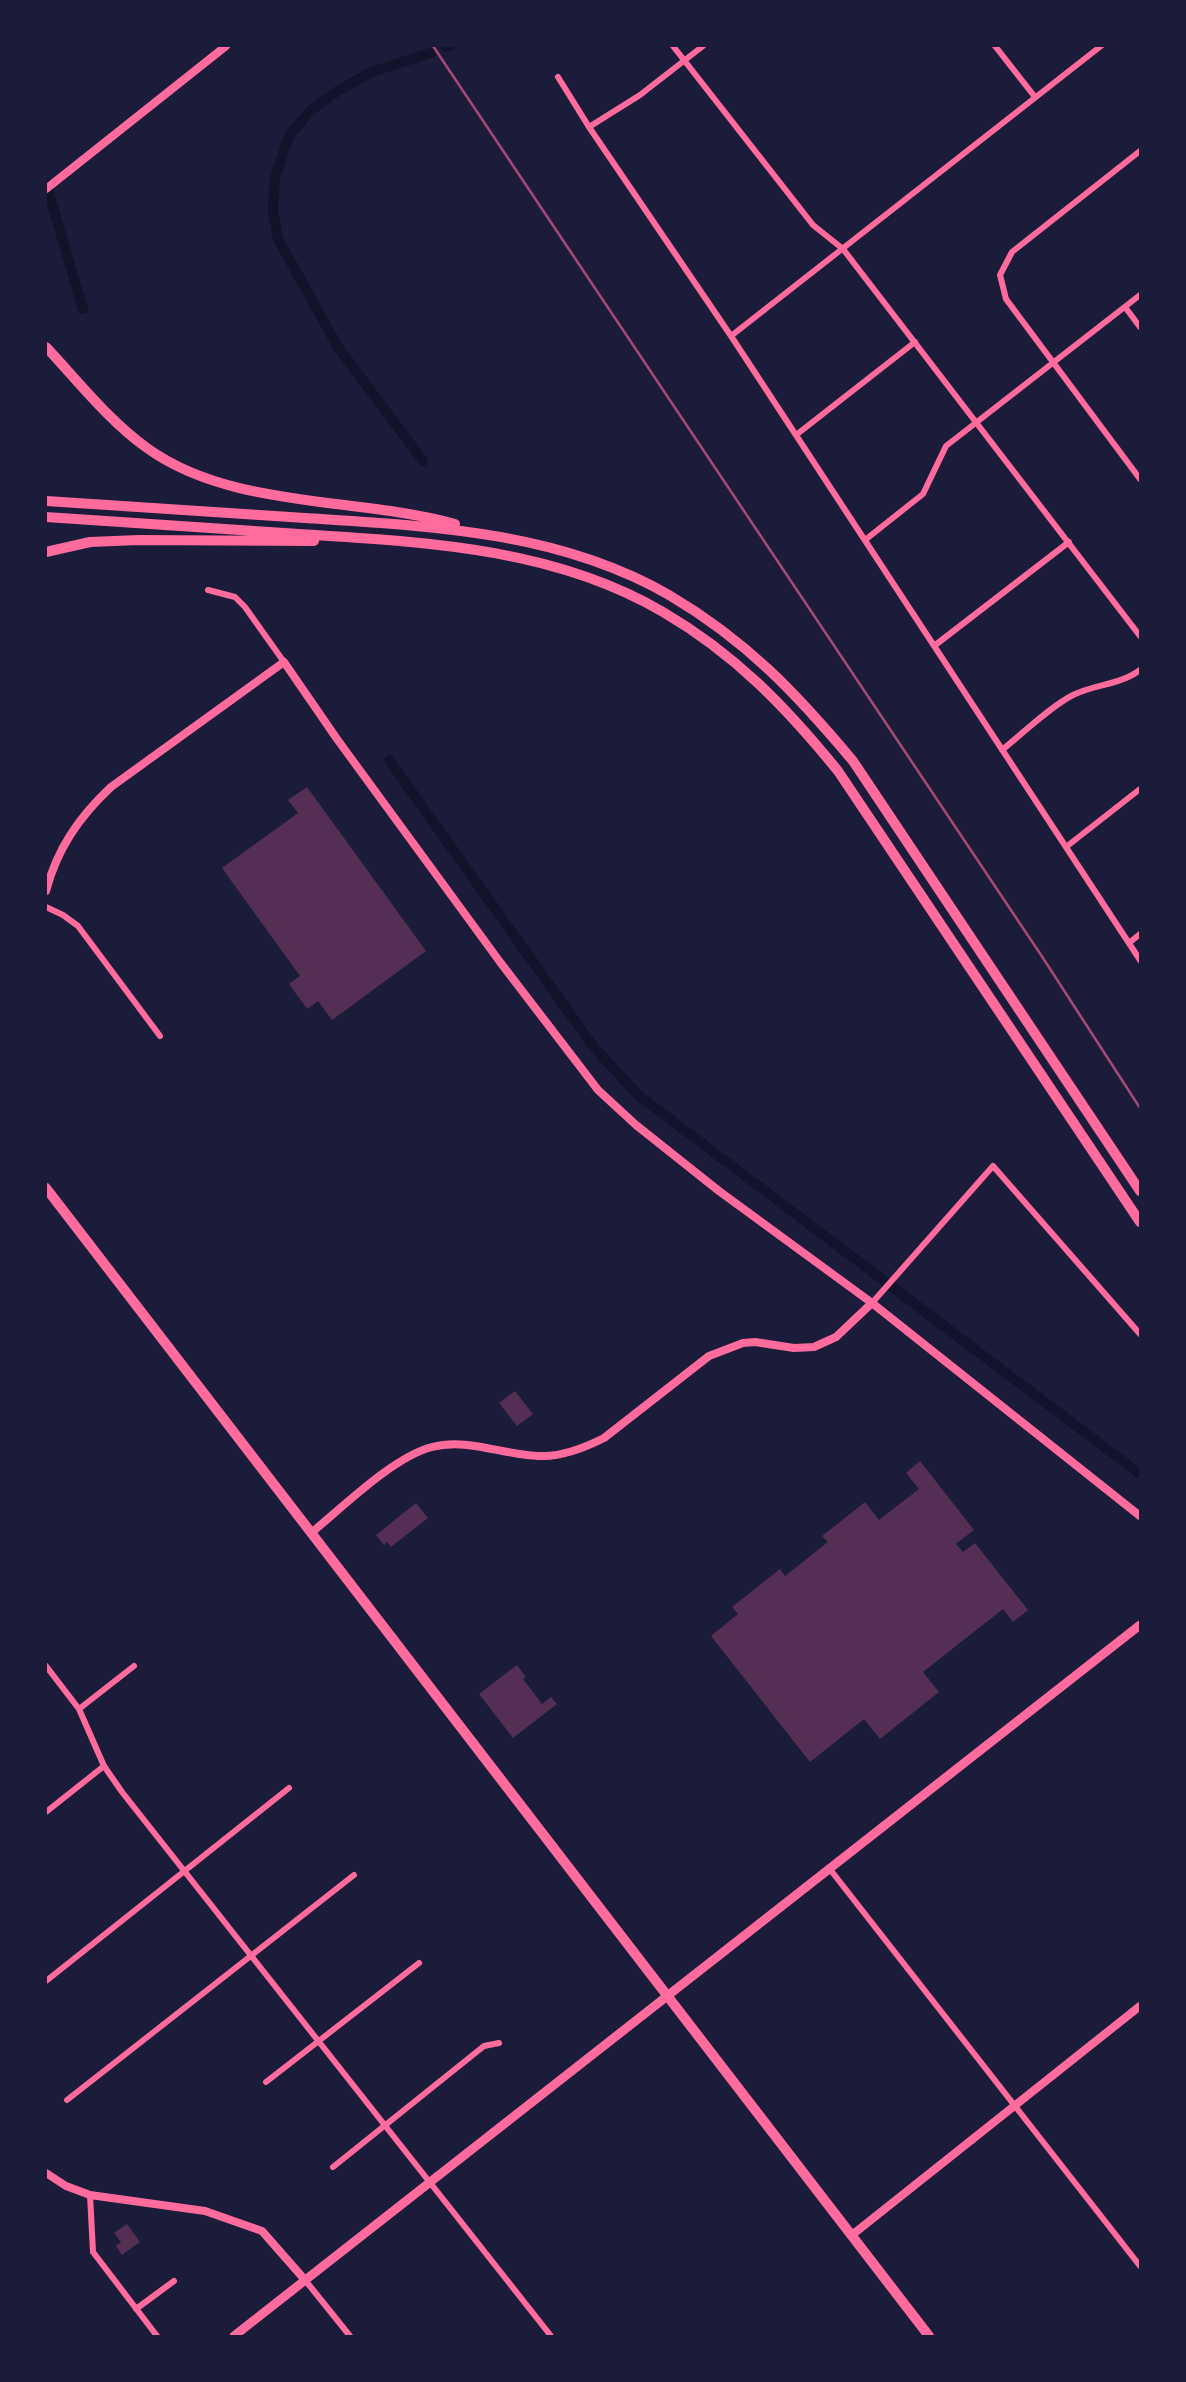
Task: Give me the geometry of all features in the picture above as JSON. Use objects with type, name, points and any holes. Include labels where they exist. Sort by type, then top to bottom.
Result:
[{"type":"highway","points":[[46,347],[116,421],[147,448],[180,468],[226,485],[431,517],[546,546],[617,570],[658,590],[729,634],[771,669],[810,709],[853,761],[1140,1191]]},
{"type":"highway","points":[[46,501],[428,526],[492,534]]},
{"type":"highway","points":[[46,517],[374,539],[486,551],[538,562],[608,584],[662,611],[716,646],[757,680],[797,721],[838,771],[875,822],[1140,1222]]},
{"type":"highway","points":[[46,552],[90,542],[139,540],[285,542],[374,539]]},
{"type":"main road","points":[[46,1188],[929,2336]]},
{"type":"main road","points":[[234,2336],[1140,1625]]},
{"type":"street","points":[[49,186],[226,46]]},
{"type":"street","points":[[673,46],[813,225],[843,248],[1140,636]]},
{"type":"street","points":[[589,127],[640,95],[703,46]]},
{"type":"street","points":[[995,46],[1035,97]]},
{"type":"street","points":[[731,337],[1101,46]]},
{"type":"street","points":[[558,77],[1140,960]]},
{"type":"street","points":[[1140,151],[1012,252],[1000,275],[1006,299],[1140,479]]},
{"type":"street","points":[[865,540],[923,494],[946,446],[1140,295]]},
{"type":"street","points":[[1125,307],[1140,327]]},
{"type":"street","points":[[796,435],[915,342]]},
{"type":"street","points":[[934,646],[1069,542]]},
{"type":"street","points":[[208,590],[235,597],[245,607],[337,739],[500,962],[598,1090],[635,1125],[719,1191],[874,1300],[1140,1516]]},
{"type":"street","points":[[46,891],[55,861],[68,837],[92,805],[111,787],[285,662]]},
{"type":"street","points":[[1002,750],[1070,696],[1087,688],[1130,678],[1140,670]]},
{"type":"street","points":[[1066,847],[1140,789]]},
{"type":"street","points":[[46,907],[78,926],[160,1036]]},
{"type":"street","points":[[1129,943],[1140,934]]},
{"type":"street","points":[[311,1533],[393,1467],[431,1447],[449,1444],[546,1457],[586,1447],[604,1438],[709,1356],[743,1343],[755,1342],[794,1348],[814,1347],[836,1337],[874,1300],[993,1166],[1140,1334]]},
{"type":"street","points":[[46,1666],[79,1709],[104,1766],[184,1872],[551,2336]]},
{"type":"street","points":[[79,1709],[134,1666]]},
{"type":"street","points":[[46,1812],[104,1766]]},
{"type":"street","points":[[46,1981],[289,1788]]},
{"type":"street","points":[[829,1868],[1140,2266]]},
{"type":"street","points":[[66,2100],[354,1875]]},
{"type":"street","points":[[266,2082],[419,1963]]},
{"type":"street","points":[[852,2235],[1140,2006]]},
{"type":"street","points":[[333,2167],[485,2046],[499,2043]]},
{"type":"street","points":[[46,2173],[66,2186],[90,2195],[205,2211],[262,2231],[350,2336]]},
{"type":"street","points":[[90,2195],[93,2252],[157,2336]]},
{"type":"street","points":[[136,2309],[174,2281]]},
{"type":"building","points":[[307,787],[426,951],[332,1020],[318,1001],[307,1009],[289,984],[300,976],[222,868],[298,813],[288,800]]},
{"type":"building","points":[[515,1391],[533,1414],[517,1426],[499,1403]]},
{"type":"building","points":[[920,1461],[974,1530],[956,1544],[963,1552],[975,1543],[1028,1610],[1013,1622],[1003,1609],[923,1672],[939,1692],[880,1739],[864,1719],[810,1762],[711,1636],[738,1614],[732,1607],[780,1569],[785,1576],[828,1542],[822,1536],[865,1502],[879,1520],[919,1489],[906,1473]]},
{"type":"building","points":[[416,1503],[428,1518],[391,1547],[387,1542],[384,1545],[376,1535]]},
{"type":"building","points":[[517,1665],[526,1677],[523,1679],[542,1704],[551,1697],[557,1704],[513,1738],[479,1694]]},
{"type":"building","points":[[127,2224],[140,2242],[122,2255],[116,2246],[121,2242],[114,2233]]},
{"type":"waterway","points":[[446,47],[450,46]]},
{"type":"waterway","points":[[423,461],[338,347],[278,239],[273,211],[275,178],[289,136],[310,111],[339,90],[372,72],[433,52]]},
{"type":"waterway","points":[[46,183],[83,309]]},
{"type":"waterway","points":[[389,760],[593,1046],[638,1095],[1140,1474]]},
{"type":"railway","points":[[433,46],[1043,958],[1140,1108]]}]
